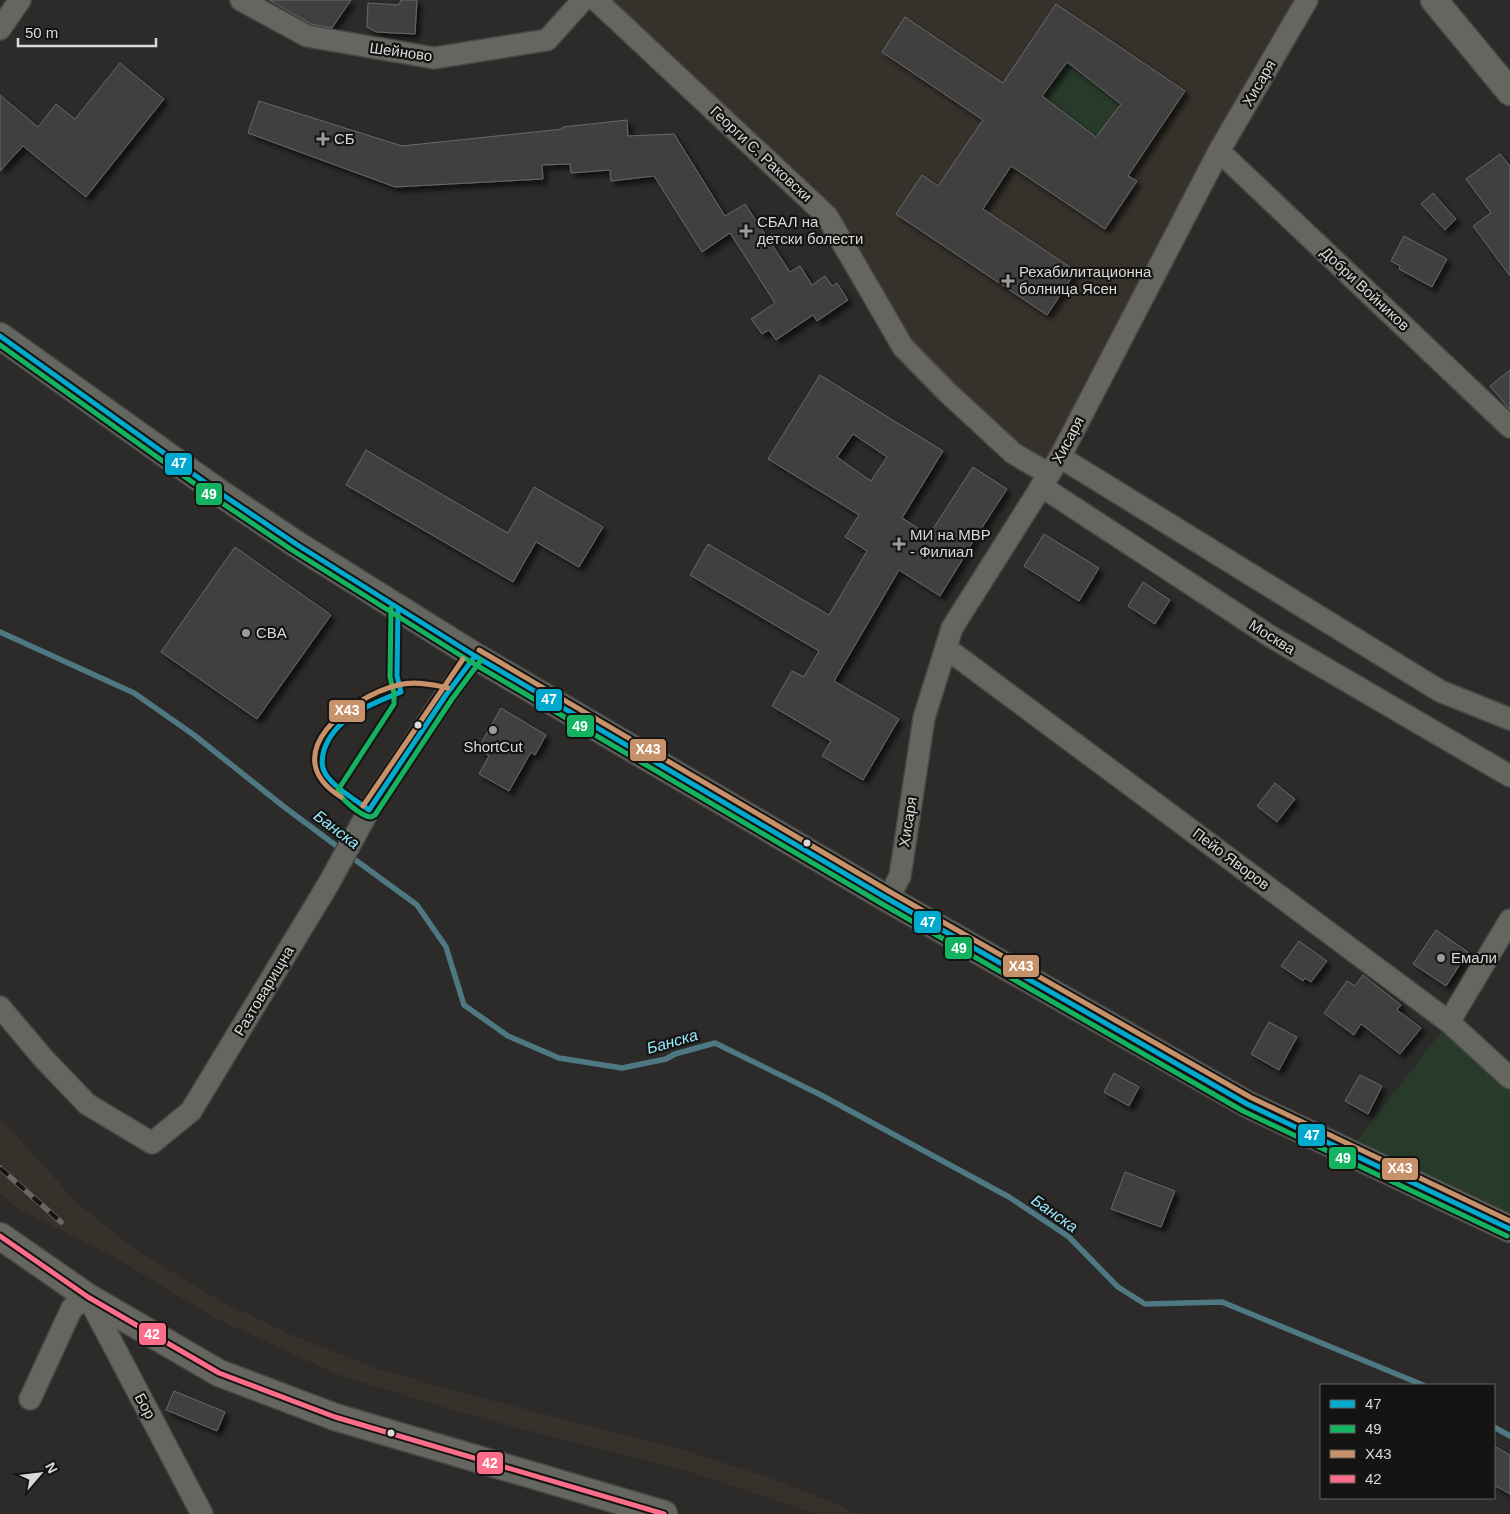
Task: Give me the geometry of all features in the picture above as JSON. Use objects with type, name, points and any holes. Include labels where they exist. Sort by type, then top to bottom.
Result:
[{"type":"street","points":[[0,29],[20,0]]},
{"type":"street","name":"Шейново","points":[[241,0],[307,36],[434,58],[547,40],[583,0]]},
{"type":"street","name":"Георги С. Раковски","points":[[596,0],[827,216],[903,347],[947,392],[1013,452],[1050,472]]},
{"type":"street","name":"Хисаря","points":[[888,899],[900,876],[924,718],[952,628],[1050,472],[1219,151],[1307,0]]},
{"type":"street","points":[[1434,0],[1510,92]]},
{"type":"street","name":"Добри Войников","points":[[1219,151],[1510,427]]},
{"type":"street","points":[[0,336],[220,494],[475,656],[888,899],[1247,1104],[1510,1229]]},
{"type":"street","points":[[1050,472],[1440,691],[1510,719]]},
{"type":"street","name":"Москва","points":[[1050,472],[1270,636],[1510,776]]},
{"type":"street","name":"Пейо Яворов","points":[[946,648],[1449,1022],[1510,1078]]},
{"type":"street","name":"Разтоварищна","points":[[0,1007],[44,1059],[87,1104],[152,1142],[191,1111],[329,883],[369,810],[446,695],[475,656]]},
{"type":"street","points":[[1449,1022],[1510,920]]},
{"type":"street","points":[[0,1236],[88,1297],[219,1373],[335,1417],[638,1510],[664,1514]]},
{"type":"street","points":[[30,1399],[72,1308],[88,1297]]},
{"type":"street","name":"Бор","points":[[88,1297],[202,1514]]},
{"type":"shaded area","name":"Рехабилитационна болница Ясен","points":[[596,0],[1307,0],[1049,474],[903,347],[827,216]]},
{"type":"shaded area","points":[[0,1118],[79,1205],[133,1248],[220,1301],[294,1336],[378,1369],[466,1394],[684,1450],[776,1480],[857,1514],[817,1514],[684,1470],[480,1418],[341,1376],[217,1319],[104,1251],[17,1208],[0,1193]]},
{"type":"green space","points":[[1067,62],[1121,104],[1096,137],[1063,112],[1033,108]]},
{"type":"green space","points":[[1449,1022],[1510,1078],[1510,1229],[1348,1152]]},
{"type":"building","points":[[269,0],[351,0],[332,28],[311,24]]},
{"type":"building","points":[[401,0],[417,0],[415,34],[376,32],[367,27],[368,3],[399,5]]},
{"type":"building","points":[[1056,4],[1185,91],[1128,176],[1137,181],[1105,229],[1011,166],[983,209],[1076,271],[1047,315],[896,214],[922,175],[938,186],[983,120],[882,52],[905,17],[1003,83]],"holes":[[[1067,62],[1121,104],[1096,137],[1042,96]]]},
{"type":"building","points":[[120,63],[164,99],[86,197],[23,146],[0,171],[0,95],[38,127],[56,104],[75,119]]},
{"type":"building","points":[[259,101],[402,146],[563,129],[563,127],[627,120],[628,136],[674,134],[725,216],[745,204],[790,272],[800,266],[812,285],[825,276],[832,286],[837,283],[848,300],[817,321],[813,315],[776,340],[769,330],[762,334],[751,319],[775,303],[730,233],[702,252],[654,176],[611,181],[610,170],[571,173],[570,164],[542,165],[543,179],[395,187],[248,133]]},
{"type":"building","points":[[1500,154],[1510,166],[1510,276],[1473,226],[1491,213],[1466,179]]},
{"type":"building","points":[[1433,193],[1456,219],[1445,230],[1421,204]]},
{"type":"building","points":[[1404,236],[1447,259],[1432,287],[1399,269],[1400,266],[1391,261]]},
{"type":"building","points":[[1510,370],[1510,410],[1490,386]]},
{"type":"building","points":[[820,375],[943,451],[902,518],[929,535],[973,467],[1007,489],[940,596],[899,570],[834,681],[899,719],[863,780],[822,756],[831,741],[772,706],[792,671],[804,677],[819,651],[690,575],[708,544],[829,615],[867,551],[845,537],[859,515],[768,459]],"holes":[[[853,434],[887,457],[871,481],[837,457]]]},
{"type":"building","points":[[366,450],[508,533],[534,487],[603,527],[579,567],[536,542],[513,582],[346,485]]},
{"type":"building","points":[[1044,534],[1099,568],[1079,601],[1024,566]]},
{"type":"building","name":"CBA","points":[[235,547],[331,615],[257,719],[161,652]]},
{"type":"building","points":[[1143,582],[1170,600],[1155,624],[1128,606]]},
{"type":"building","points":[[501,708],[546,735],[535,755],[531,752],[509,791],[479,774],[489,756],[478,749]]},
{"type":"building","points":[[1275,783],[1295,799],[1277,822],[1257,806]]},
{"type":"building","name":"Емали","points":[[1436,930],[1468,952],[1446,986],[1413,964]]},
{"type":"building","points":[[1299,941],[1327,961],[1311,982],[1305,978],[1303,981],[1281,966]]},
{"type":"building","points":[[1363,975],[1401,1005],[1397,1010],[1421,1028],[1400,1054],[1361,1024],[1354,1035],[1324,1013],[1347,981],[1355,986]]},
{"type":"building","points":[[1269,1022],[1297,1037],[1279,1070],[1251,1054]]},
{"type":"building","points":[[1114,1073],[1139,1087],[1129,1106],[1104,1092]]},
{"type":"building","points":[[1360,1075],[1382,1086],[1368,1114],[1345,1101]]},
{"type":"building","points":[[1125,1172],[1175,1191],[1161,1227],[1111,1209]]},
{"type":"building","points":[[174,1391],[225,1412],[217,1431],[166,1410]]},
{"type":"building","points":[[1495,1447],[1510,1455],[1510,1494],[1495,1486]]},
{"type":"waterway","name":"Банска","points":[[0,632],[134,693],[194,735],[342,850]]},
{"type":"waterway","name":"Банска","points":[[350,856],[417,905],[446,947],[464,1005],[508,1036],[559,1058],[622,1068],[666,1059],[675,1054],[715,1043],[821,1095],[1009,1197],[1069,1237],[1118,1287],[1145,1304],[1222,1302],[1421,1384]]},
{"type":"waterway","name":"Банска","points":[[1495,1428],[1510,1436]]},
{"type":"railway","points":[[0,1168],[61,1222]]},
{"type":"transit line","name":"47","points":[[0,336],[220,493],[296,544],[475,656],[888,899],[1247,1104],[1510,1229]]},
{"type":"transit line","name":"49","points":[[0,345],[216,499],[292,550],[471,662],[884,905],[1243,1111],[1507,1236]]},
{"type":"transit line","name":"49","points":[[391,608],[390,677],[394,693],[394,704],[338,790],[347,802],[362,814],[371,817],[375,815],[452,699],[481,660]]},
{"type":"transit line","name":"47","points":[[398,608],[397,676],[401,692],[378,701],[345,720],[329,739],[322,761],[325,773],[329,778],[339,788],[369,810],[446,695],[475,656]]},
{"type":"transit line","name":"X43","points":[[479,650],[892,893],[1250,1097],[1510,1221]]},
{"type":"transit line","name":"X43","points":[[363,806],[463,659]]},
{"type":"transit line","name":"X43","points":[[341,797],[322,781],[315,763],[317,746],[326,730],[341,715],[359,702],[398,685],[410,683],[448,688]]},
{"type":"transit line","name":"42","points":[[0,1236],[88,1297],[219,1373],[335,1417],[664,1514]]},
{"type":"place","name":"СБ","points":[[323,139]]},
{"type":"place","name":"СБАЛ на детски болести","points":[[746,231]]},
{"type":"place","name":"Рехабилитационна болница Ясен","points":[[1008,281]]},
{"type":"place","name":"МИ на МВР - Филиал","points":[[899,544]]},
{"type":"place","name":"CBA","points":[[246,633]]},
{"type":"place","name":"ShortCut","points":[[493,730]]},
{"type":"place","name":"Емали","points":[[1441,958]]}]
